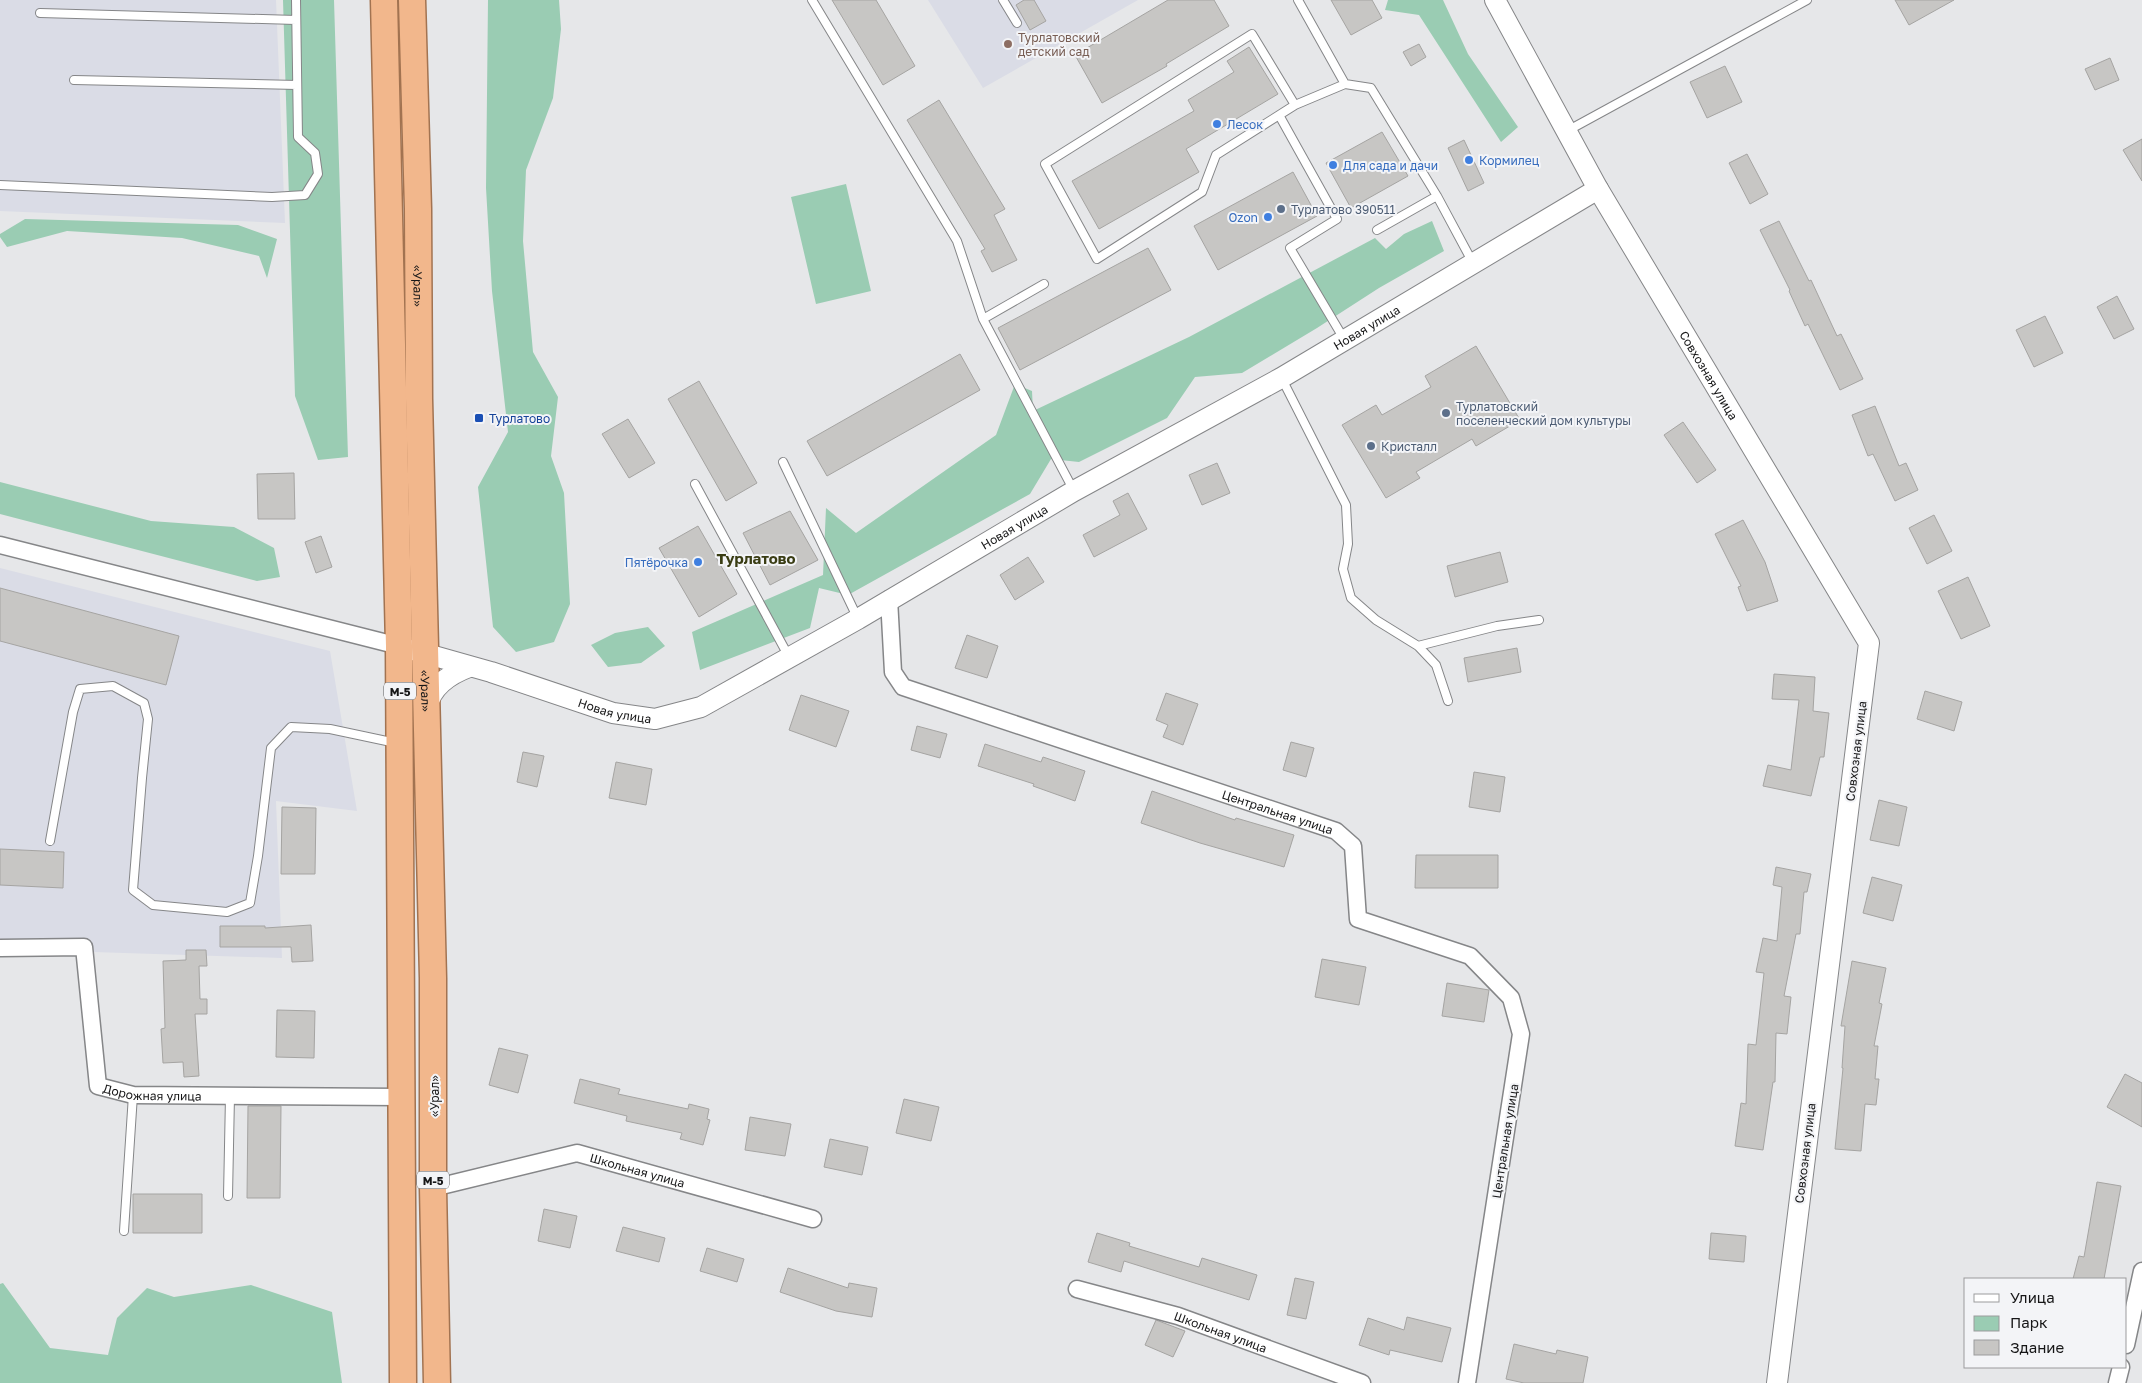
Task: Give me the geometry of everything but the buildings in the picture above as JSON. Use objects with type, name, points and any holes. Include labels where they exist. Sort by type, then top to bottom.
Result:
[{"type":"highway","name":"М-5","points":[[384,0],[399,646],[403,1383]]},
{"type":"highway","name":"«Урал»","points":[[412,0],[433,987],[433,1188],[436,1383]]},
{"type":"street","name":"Совхозная улица","points":[[1495,0],[1598,189],[1869,643],[1776,1383]]},
{"type":"street","name":"Новая улица","points":[[399,646],[491,672],[613,713],[655,719],[701,707],[858,619],[1074,491],[1281,378],[1598,189]]},
{"type":"street","points":[[0,545],[399,646]]},
{"type":"street","name":"Центральная улица","points":[[890,599],[894,672],[903,687],[1336,830],[1353,846],[1358,919],[1470,956],[1511,998],[1521,1034],[1467,1383]]},
{"type":"street","points":[[427,707],[428,700],[438,685],[451,674],[470,667]]},
{"type":"street","name":"Дорожная улица","points":[[0,948],[84,947],[98,1086],[133,1095],[401,1097]]},
{"type":"street","name":"Школьная улица","points":[[433,1188],[577,1153],[813,1220]]},
{"type":"street","points":[[2127,1340],[2142,1272]]},
{"type":"street","name":"Школьная улица","points":[[1077,1289],[1178,1316],[1362,1383]]},
{"type":"street","points":[[2117,1383],[2121,1368]]},
{"type":"lane","points":[[0,185],[272,198],[305,195],[318,174],[314,154],[298,138],[296,0]]},
{"type":"lane","points":[[812,0],[957,241],[984,318],[1074,491]]},
{"type":"lane","points":[[1003,0],[1017,23]]},
{"type":"lane","points":[[1298,0],[1345,84]]},
{"type":"lane","points":[[1567,131],[1807,0]]},
{"type":"lane","points":[[40,13],[296,20]]},
{"type":"lane","points":[[1295,105],[1252,34],[1045,164],[1097,259],[1202,192],[1216,155],[1295,105],[1345,84],[1371,88],[1437,196],[1473,263]]},
{"type":"lane","points":[[74,80],[297,85]]},
{"type":"lane","points":[[1279,115],[1337,219],[1290,248],[1344,339]]},
{"type":"lane","points":[[1377,230],[1437,196]]},
{"type":"lane","points":[[984,318],[1044,284]]},
{"type":"lane","points":[[1281,378],[1346,505],[1348,544],[1343,569],[1351,598],[1376,620],[1418,646],[1436,665],[1448,701]]},
{"type":"lane","points":[[783,462],[858,619]]},
{"type":"lane","points":[[695,484],[789,657]]},
{"type":"lane","points":[[1418,646],[1497,626],[1540,620]]},
{"type":"lane","points":[[50,841],[73,712],[80,689],[113,686],[144,703],[148,719],[134,890],[153,905],[227,912],[250,903],[258,856],[271,748],[291,727],[330,729],[400,743]]},
{"type":"lane","points":[[124,1231],[133,1095]]},
{"type":"lane","points":[[228,1196],[230,1096]]},
{"type":"shaded area","points":[[0,0],[276,0],[285,223],[0,211]]},
{"type":"shaded area","name":"Турлатовский детский сад","points":[[928,0],[1138,0],[983,88]]},
{"type":"shaded area","points":[[0,568],[330,651],[357,811],[276,801],[282,958],[0,949]]},
{"type":"green space","points":[[283,0],[334,0],[348,457],[318,460],[295,396]]},
{"type":"green space","points":[[488,0],[559,0],[561,29],[553,98],[526,170],[523,241],[533,352],[558,397],[551,456],[564,493],[570,604],[554,642],[516,652],[493,627],[478,487],[508,432],[492,291],[486,188]]},
{"type":"green space","points":[[1388,0],[1443,0],[1468,54],[1518,127],[1501,142],[1419,15],[1385,10]]},
{"type":"green space","points":[[846,184],[871,291],[816,304],[791,197]]},
{"type":"green space","points":[[25,219],[238,225],[277,239],[267,278],[259,256],[182,238],[67,231],[7,247],[0,234]]},
{"type":"green space","points":[[1432,221],[1444,251],[1379,288],[1242,373],[1195,377],[1167,418],[1079,462],[1051,459],[1030,494],[848,595],[819,588],[810,628],[700,670],[692,632],[823,575],[826,508],[856,533],[996,435],[1015,384],[1032,391],[1033,411],[1189,337],[1375,238],[1386,249],[1404,234]]},
{"type":"green space","points":[[0,482],[151,521],[234,527],[274,548],[280,577],[257,581],[0,514]]},
{"type":"green space","points":[[648,627],[665,646],[641,663],[608,667],[591,645],[615,633]]},
{"type":"green space","points":[[3,1283],[50,1348],[108,1355],[117,1318],[147,1288],[174,1297],[251,1285],[332,1312],[342,1383],[0,1383],[0,1284]]},
{"type":"place","name":"Турлатовский детский сад","points":[[1008,44]]},
{"type":"place","name":"Лесок","points":[[1217,124]]},
{"type":"place","name":"Кормилец","points":[[1469,160]]},
{"type":"place","name":"Для сада и дачи","points":[[1333,165]]},
{"type":"place","name":"Турлатово 390511","points":[[1281,209]]},
{"type":"place","name":"Ozon","points":[[1268,217]]},
{"type":"place","name":"Турлатовский поселенческий дом культуры","points":[[1446,413]]},
{"type":"place","name":"Турлатово","points":[[479,418]]},
{"type":"place","name":"Кристалл","points":[[1371,446]]},
{"type":"place","name":"Пятёрочка","points":[[698,562]]},
{"type":"district","name":"Турлатово","points":[[756,558]]}]
